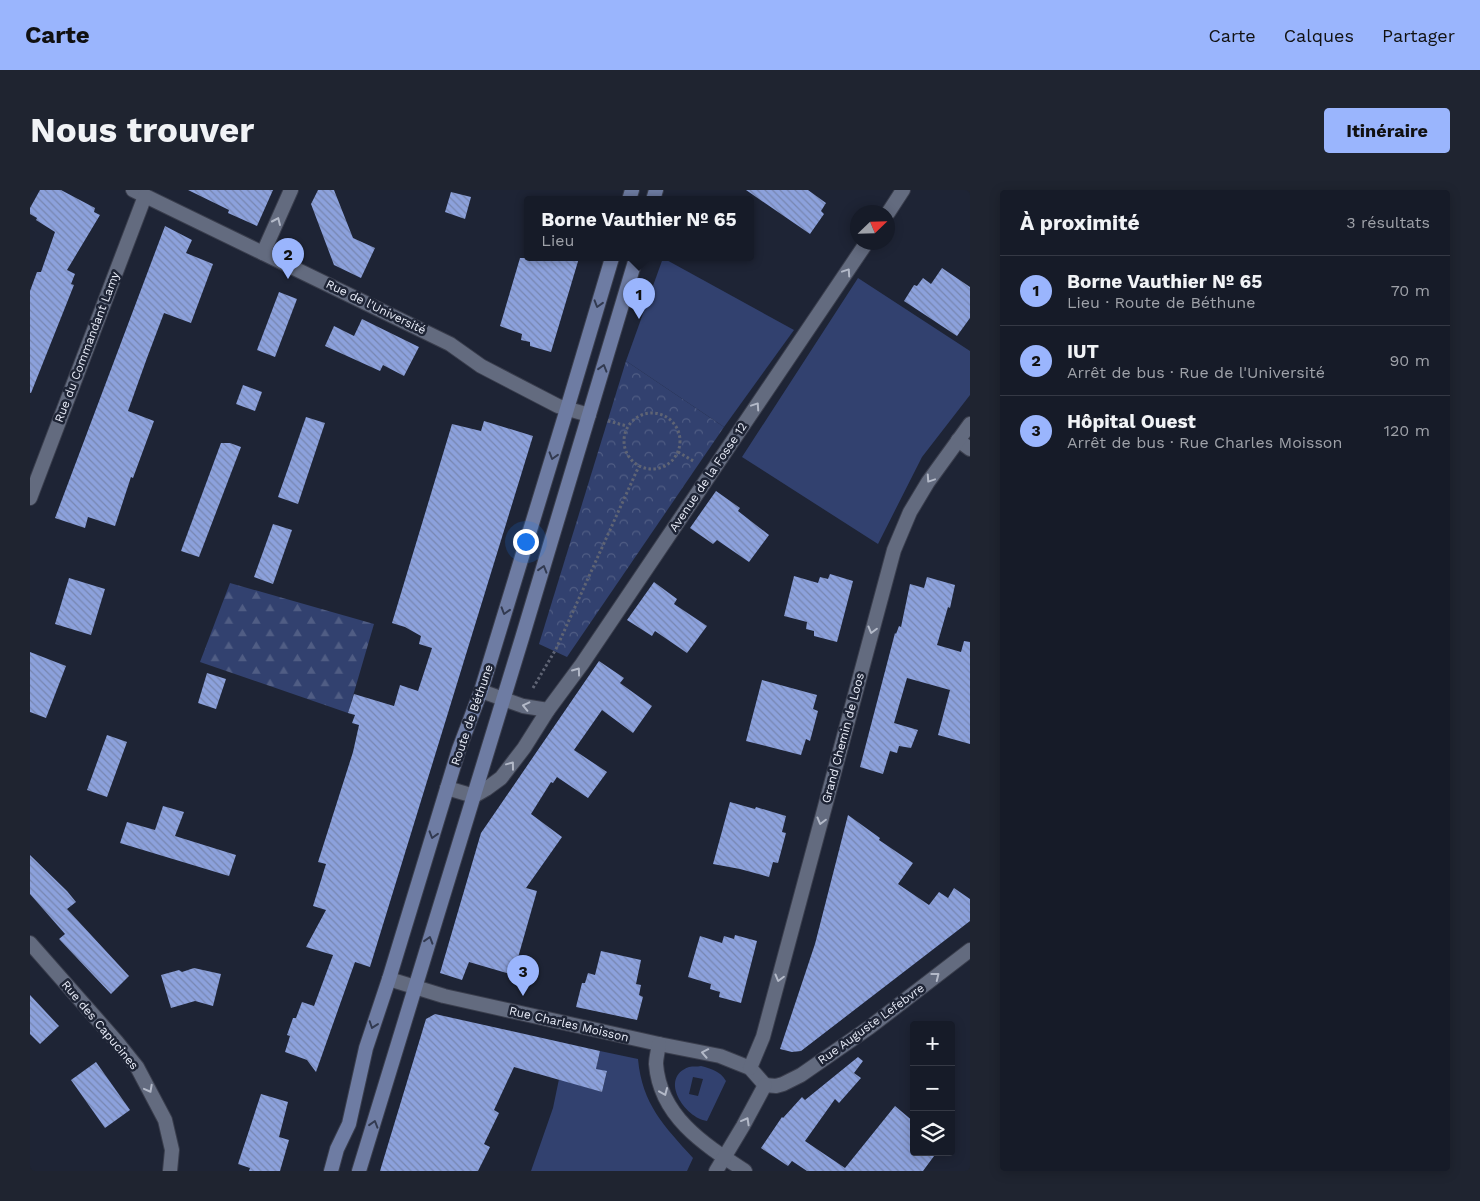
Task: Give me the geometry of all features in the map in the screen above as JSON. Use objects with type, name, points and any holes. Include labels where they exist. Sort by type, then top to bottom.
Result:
[{"type":"main road","name":"Route de Béthune","points":[[331,1171],[337,1149],[349,1124],[366,1048],[459,749],[481,691],[568,409],[611,261]]},
{"type":"main road","name":"Route de Béthune","points":[[360,1171],[504,700],[635,261]]},
{"type":"street","points":[[263,253],[291,190]]},
{"type":"street","points":[[893,205],[903,190]]},
{"type":"street","name":"Rue de l'Université","points":[[139,193],[450,344],[481,366],[558,406],[589,415]]},
{"type":"street","name":"Rue du Commandant Lamy","points":[[30,498],[139,193]]},
{"type":"street","name":"Avenue de la Fosse 12","points":[[474,796],[491,787],[501,778],[524,748],[862,250]]},
{"type":"street","name":"Grand Chemin de Loos","points":[[750,1068],[763,1037],[894,550],[910,512],[928,482],[970,424]]},
{"type":"street","points":[[958,440],[970,449]]},
{"type":"street","points":[[481,691],[523,706],[548,710]]},
{"type":"street","points":[[447,788],[474,796]]},
{"type":"street","name":"Rue des Capucines","points":[[30,943],[137,1067],[165,1120],[172,1150],[170,1171]]},
{"type":"street","name":"Rue Auguste Lefebvre","points":[[765,1085],[776,1086],[801,1075],[876,1022],[970,950]]},
{"type":"street","name":"Rue Charles Moisson","points":[[389,979],[444,996],[720,1056],[750,1068]]},
{"type":"street","points":[[659,1044],[656,1062],[658,1079],[674,1113],[685,1127],[704,1144],[745,1171]]},
{"type":"street","points":[[716,1171],[765,1085],[750,1068]]},
{"type":"path","points":[[649,412],[658,413],[669,418],[676,426],[680,435],[678,452],[673,460],[657,469],[646,469],[639,466],[632,462],[623,444],[627,426],[641,414],[649,412]]},
{"type":"path","points":[[614,422],[627,426]]},
{"type":"path","points":[[523,706],[556,649],[639,466]]},
{"type":"green space","points":[[662,261],[668,261],[794,330],[724,427],[626,361]]},
{"type":"green space","points":[[858,278],[970,351],[970,395],[922,457],[878,544],[742,457]]},
{"type":"green space","points":[[626,361],[724,427],[567,657],[539,644]]},
{"type":"green space","points":[[230,583],[374,624],[348,713],[200,662]]},
{"type":"green space","points":[[600,1051],[638,1059],[644,1089],[656,1113],[693,1158],[687,1171],[531,1171],[553,1108],[559,1079],[602,1092],[607,1072],[596,1069]]},
{"type":"green space","points":[[701,1066],[715,1071],[726,1081],[707,1121],[691,1113],[683,1105],[675,1088],[680,1072],[689,1067]],"holes":[[[693,1077],[703,1079],[698,1096],[689,1094]]]},
{"type":"building","points":[[40,190],[61,190],[95,208],[94,212],[100,215],[67,270],[75,274],[71,284],[74,285],[30,393],[30,291],[37,272],[41,272],[55,232],[30,214],[30,208]]},
{"type":"building","points":[[188,190],[273,190],[257,226],[228,213],[229,210]]},
{"type":"building","points":[[318,190],[334,190],[353,238],[375,248],[361,278],[334,265],[311,204]]},
{"type":"building","points":[[746,190],[808,190],[826,203],[821,211],[824,214],[810,234]]},
{"type":"building","points":[[451,192],[471,197],[465,219],[445,212]]},
{"type":"building","points":[[165,226],[192,240],[186,253],[213,264],[191,323],[164,313],[147,358],[128,411],[154,421],[133,478],[131,477],[115,526],[88,517],[85,528],[55,518]]},
{"type":"building","points":[[520,258],[524,258],[524,261],[578,261],[551,352],[530,346],[530,342],[521,340],[522,334],[500,326]]},
{"type":"building","points":[[942,268],[970,287],[970,318],[957,336],[904,301],[914,285],[917,286],[923,278],[931,284]]},
{"type":"building","points":[[279,292],[297,299],[275,357],[257,350]]},
{"type":"building","points":[[362,319],[419,347],[404,376],[383,365],[380,371],[325,346],[334,326],[354,336]]},
{"type":"building","points":[[243,385],[262,392],[255,411],[236,404]]},
{"type":"building","points":[[306,417],[325,423],[298,504],[278,497]]},
{"type":"building","points":[[484,421],[533,436],[370,967],[355,962],[316,1072],[307,1060],[285,1052],[290,1036],[287,1035],[293,1018],[296,1018],[302,1002],[314,1006],[333,955],[306,947],[326,910],[313,906],[326,864],[318,862],[353,752],[359,725],[352,723],[355,715],[348,713],[354,694],[394,706],[400,685],[418,691],[432,648],[419,644],[421,636],[405,627],[392,623],[452,424],[481,431]]},
{"type":"building","points":[[221,443],[230,443],[241,447],[199,557],[181,551]]},
{"type":"building","points":[[716,491],[740,508],[738,511],[769,535],[749,562],[717,540],[713,544],[690,528]]},
{"type":"building","points":[[273,524],[292,530],[273,584],[254,577]]},
{"type":"building","points":[[830,574],[853,581],[837,642],[814,636],[814,631],[806,629],[807,622],[784,616],[794,576],[818,583],[820,577],[828,579]]},
{"type":"building","points":[[927,577],[955,585],[950,608],[948,607],[937,645],[961,652],[964,641],[970,642],[970,744],[938,735],[950,690],[907,678],[894,723],[918,730],[911,748],[899,746],[897,753],[890,751],[883,774],[860,767],[895,633],[899,626],[901,627],[910,584],[924,588]]},
{"type":"building","points":[[69,578],[105,589],[91,635],[55,624]]},
{"type":"building","points":[[654,582],[677,599],[674,604],[707,626],[687,653],[655,631],[652,636],[627,620]]},
{"type":"building","points":[[30,652],[66,666],[46,718],[30,712]]},
{"type":"building","points":[[599,661],[624,678],[620,683],[652,706],[633,733],[602,710],[574,750],[607,772],[588,798],[557,777],[553,783],[551,782],[531,814],[562,837],[526,888],[537,891],[513,975],[469,962],[462,980],[440,973],[481,833]]},
{"type":"building","points":[[207,673],[226,679],[216,709],[198,703]]},
{"type":"building","points":[[762,680],[817,695],[813,709],[818,711],[810,741],[806,739],[801,755],[746,741]]},
{"type":"building","points":[[107,735],[127,742],[107,797],[87,790]]},
{"type":"building","points":[[730,802],[786,816],[782,832],[786,833],[778,863],[773,862],[769,877],[713,864]]},
{"type":"building","points":[[163,806],[184,812],[175,836],[236,855],[229,876],[120,843],[127,822],[155,830]]},
{"type":"building","points":[[848,815],[880,838],[879,840],[913,863],[898,884],[929,905],[939,892],[948,898],[954,888],[970,899],[970,921],[801,1051],[792,1052],[780,1049],[815,944]]},
{"type":"building","points":[[30,855],[76,902],[67,909],[129,976],[111,994],[59,939],[65,934],[30,894]]},
{"type":"building","points":[[735,935],[757,941],[741,1003],[719,997],[720,992],[710,989],[711,984],[688,977],[700,936],[722,943],[724,936],[734,939]]},
{"type":"building","points":[[601,951],[641,960],[636,984],[641,985],[639,995],[643,997],[637,1020],[576,1007],[582,983],[585,983],[588,973],[595,975]]},
{"type":"building","points":[[194,968],[221,974],[213,1006],[195,1001],[171,1008],[161,975]]},
{"type":"building","points":[[30,995],[59,1026],[40,1044],[30,1034]]},
{"type":"building","points":[[435,1014],[600,1051],[596,1069],[607,1071],[602,1092],[514,1067],[494,1110],[499,1113],[484,1144],[490,1147],[478,1171],[380,1171],[426,1019]]},
{"type":"building","points":[[858,1057],[863,1061],[854,1073],[861,1078],[839,1103],[835,1099],[805,1141],[845,1168],[895,1106],[910,1119],[910,1156],[934,1156],[923,1171],[807,1171],[792,1161],[788,1166],[761,1148],[782,1117],[802,1097],[805,1100]]},
{"type":"building","points":[[96,1062],[130,1110],[105,1128],[71,1080]]},
{"type":"building","points":[[261,1094],[288,1102],[279,1137],[289,1140],[280,1171],[249,1171],[250,1168],[238,1164]]},
{"type":"place","name":"IUT","points":[[288,279]]},
{"type":"place","name":"Borne Vauthier № 65","points":[[639,319]]},
{"type":"place","name":"Hôpital Ouest","points":[[523,996]]}]
